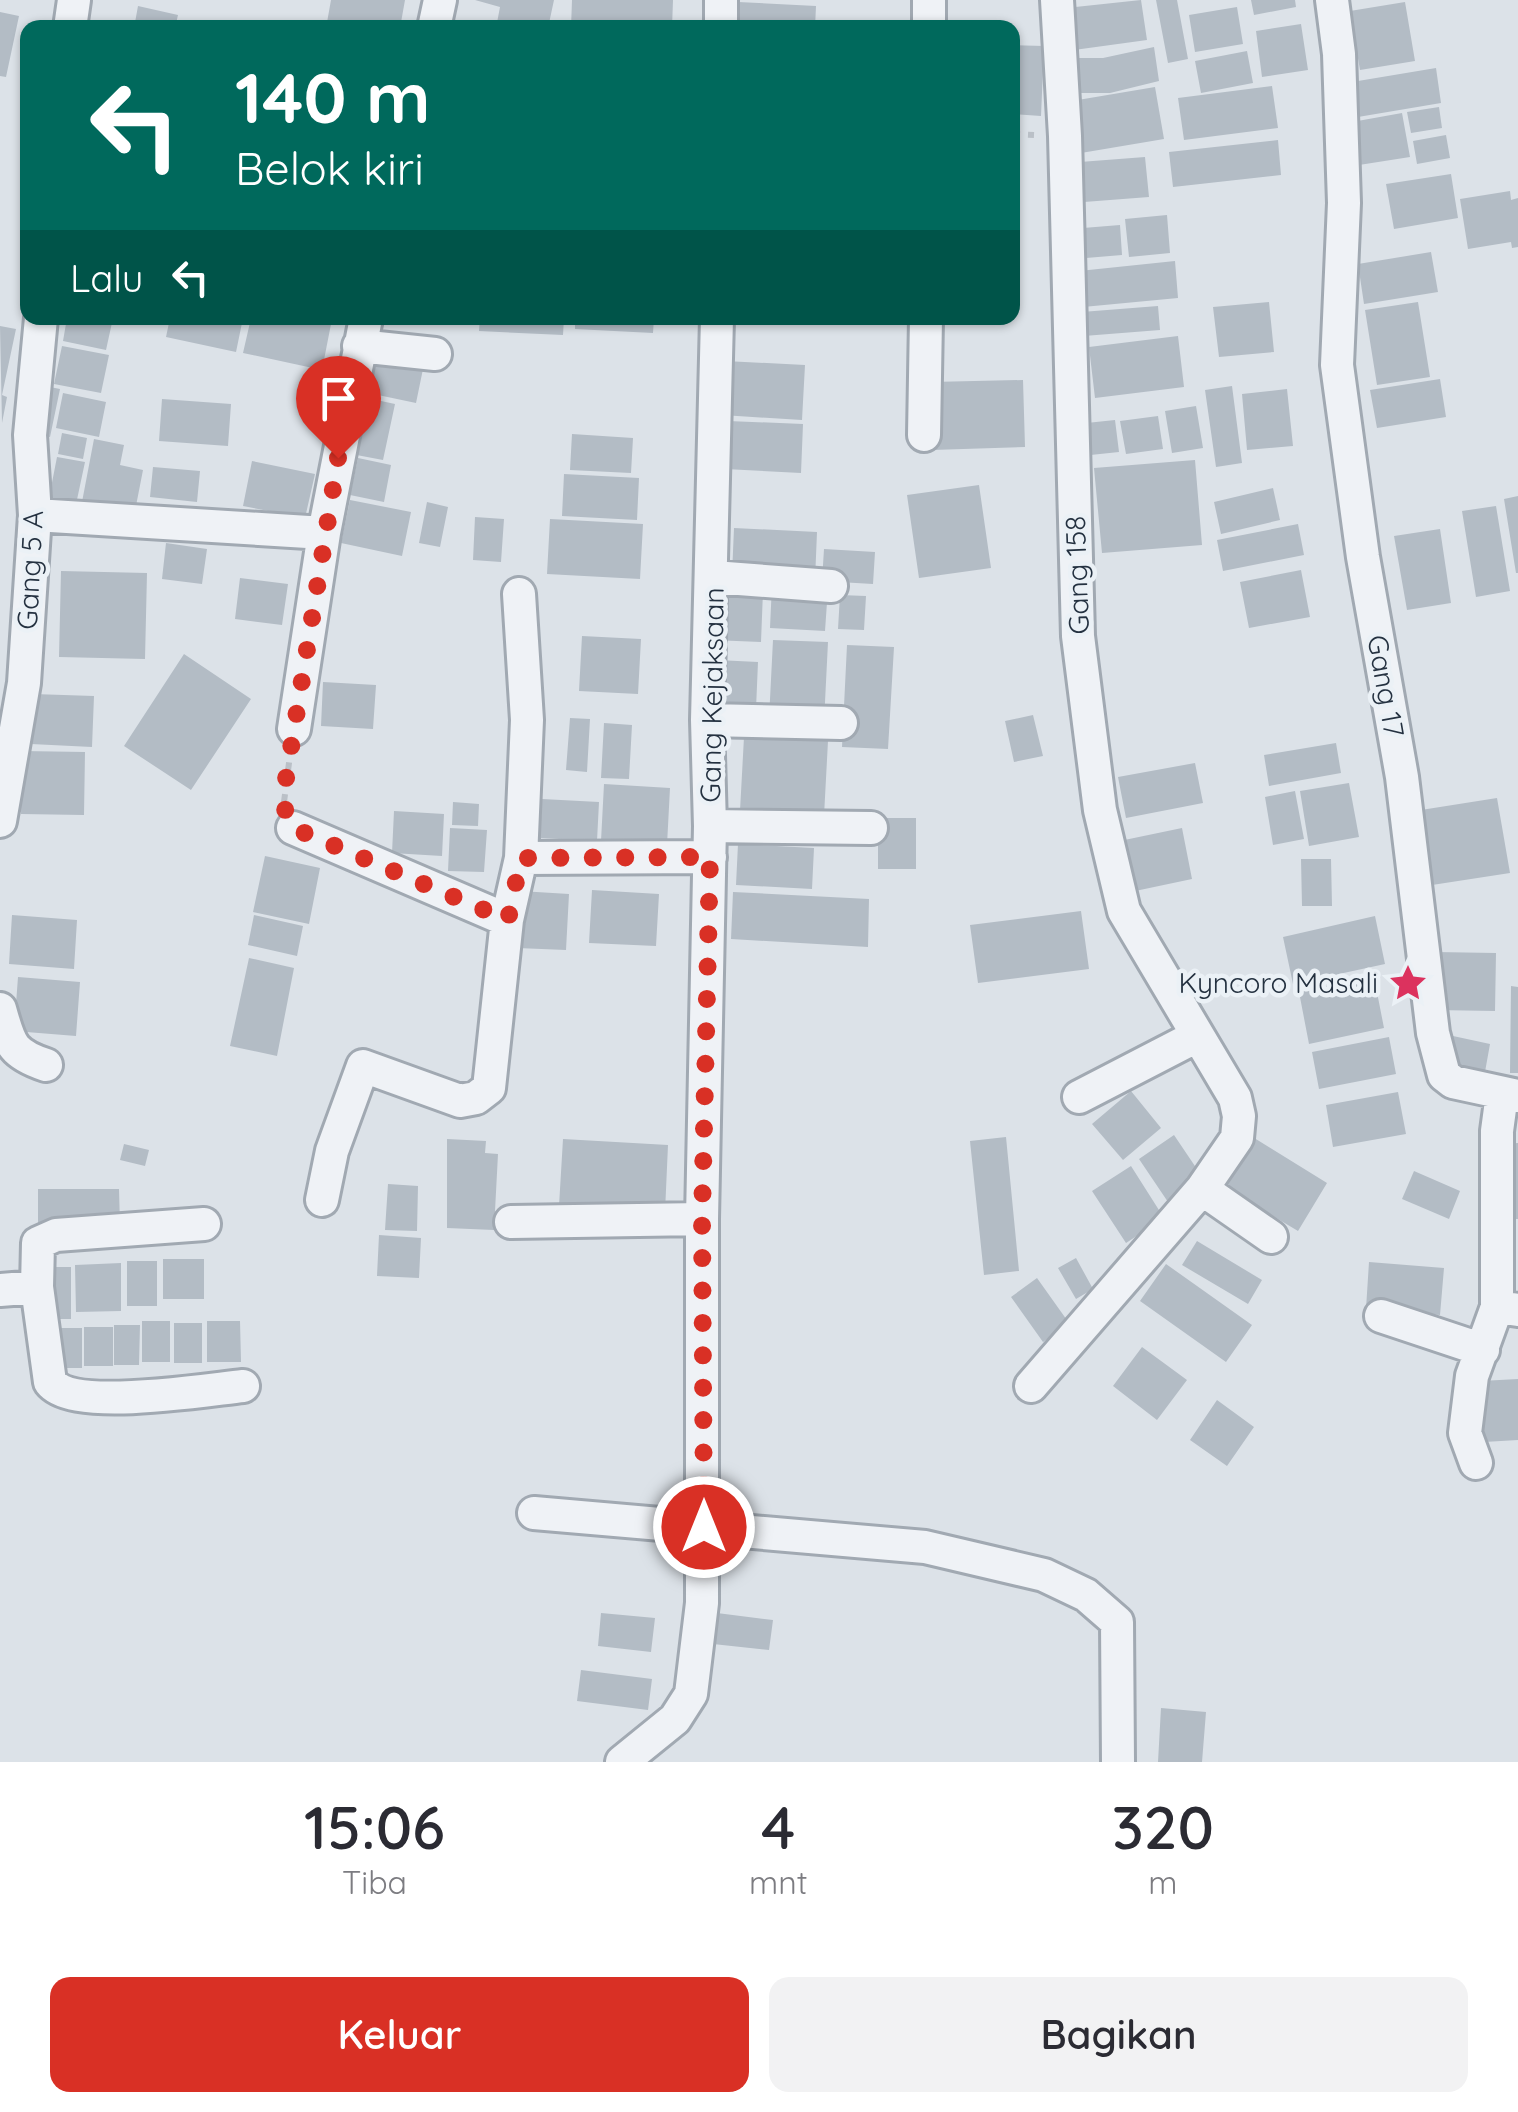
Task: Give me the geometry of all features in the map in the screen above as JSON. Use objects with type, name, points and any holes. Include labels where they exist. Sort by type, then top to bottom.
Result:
[{"type":"street","name":"Gang 158","points":[[1057,0],[1066,136],[1078,636],[1100,810],[1124,911],[1235,1098],[1239,1116],[1237,1138],[1202,1189]]},
{"type":"street","name":"Gang 17","points":[[1332,0],[1339,54],[1344,203],[1337,365],[1363,557],[1402,777],[1433,1033],[1444,1075],[1453,1082],[1510,1095],[1497,1131],[1508,1309],[1472,1376],[1464,1433],[1476,1462]]},
{"type":"street","name":"Gang 5 A","points":[[0,822],[24,684],[35,516],[30,435],[40,325]]},
{"type":"street","name":"Gang Kejaksaan","points":[[622,1762],[675,1719],[691,1694],[704,1527],[702,1218],[717,325]]},
{"type":"street","points":[[924,435],[926,325]]},
{"type":"street","points":[[294,730],[324,533],[363,332],[435,354]]},
{"type":"street","points":[[35,516],[324,533]]},
{"type":"street","points":[[713,577],[831,586]]},
{"type":"street","points":[[322,1200],[332,1151],[364,1066],[460,1101],[476,1098],[488,1088],[508,920],[521,858],[527,720],[519,594]]},
{"type":"street","points":[[708,720],[841,723]]},
{"type":"street","points":[[293,828],[508,920]]},
{"type":"street","points":[[521,858],[871,828]]},
{"type":"street","points":[[0,1009],[9,1040],[20,1056],[46,1064]]},
{"type":"street","points":[[1080,1097],[1195,1036]]},
{"type":"street","points":[[1032,1386],[1202,1189],[1272,1237]]},
{"type":"street","points":[[511,1222],[702,1218]]},
{"type":"street","points":[[204,1224],[56,1235],[38,1243],[37,1288],[50,1382],[66,1395],[119,1397],[243,1386]]},
{"type":"street","points":[[0,1290],[37,1288]]},
{"type":"street","points":[[1382,1316],[1483,1350]]},
{"type":"street","points":[[534,1513],[925,1546],[1044,1575],[1086,1595],[1117,1622],[1118,1762]]},
{"type":"path","points":[[293,828],[284,807],[284,791],[294,730]]},
{"type":"building","points":[[331,0],[405,0],[401,20],[327,20]]},
{"type":"building","points":[[475,0],[554,0],[550,20],[498,20],[500,7]]},
{"type":"building","points":[[572,0],[673,0],[672,20],[571,20]]},
{"type":"building","points":[[1141,0],[1147,40],[1074,50],[1066,8]]},
{"type":"building","points":[[1156,0],[1177,0],[1188,59],[1168,63]]},
{"type":"building","points":[[1251,0],[1295,0],[1296,7],[1254,15]]},
{"type":"building","points":[[738,2],[816,6],[815,20],[737,20]]},
{"type":"building","points":[[1405,2],[1415,61],[1360,70],[1350,11]]},
{"type":"building","points":[[138,6],[178,15],[177,20],[135,20]]},
{"type":"building","points":[[1237,7],[1243,44],[1195,52],[1189,15]]},
{"type":"building","points":[[0,12],[19,16],[6,77],[0,76]]},
{"type":"building","points":[[1301,24],[1308,70],[1262,77],[1256,31]]},
{"type":"building","points":[[1020,45],[1044,46],[1041,116],[1020,115]]},
{"type":"building","points":[[1154,47],[1159,81],[1110,93],[1070,93],[1071,58],[1103,58]]},
{"type":"building","points":[[1247,51],[1253,83],[1201,93],[1195,61]]},
{"type":"building","points":[[1436,68],[1441,103],[1358,117],[1352,82]]},
{"type":"building","points":[[1272,86],[1278,128],[1184,140],[1178,98]]},
{"type":"building","points":[[1155,87],[1164,139],[1075,154],[1066,102]]},
{"type":"building","points":[[1439,107],[1442,128],[1411,133],[1407,112]]},
{"type":"building","points":[[1402,113],[1410,157],[1359,165],[1352,122]]},
{"type":"building","points":[[1446,135],[1450,158],[1417,164],[1413,141]]},
{"type":"building","points":[[1278,140],[1281,175],[1173,187],[1169,152]]},
{"type":"building","points":[[1145,157],[1149,197],[1084,202],[1080,162]]},
{"type":"building","points":[[1451,174],[1458,218],[1394,229],[1386,184]]},
{"type":"building","points":[[1510,191],[1511,200],[1518,198],[1518,247],[1512,248],[1511,242],[1468,249],[1460,199]]},
{"type":"building","points":[[1167,215],[1170,253],[1129,257],[1125,219]]},
{"type":"building","points":[[1120,225],[1122,255],[1086,258],[1083,228]]},
{"type":"building","points":[[1431,252],[1438,292],[1364,304],[1358,264]]},
{"type":"building","points":[[1175,261],[1178,298],[1083,307],[1079,271]]},
{"type":"building","points":[[1269,302],[1274,352],[1219,357],[1213,307]]},
{"type":"building","points":[[1418,302],[1430,377],[1377,385],[1365,310]]},
{"type":"building","points":[[1158,306],[1160,330],[1071,337],[1069,313]]},
{"type":"building","points":[[66,325],[111,325],[106,350],[63,341]]},
{"type":"building","points":[[169,325],[242,325],[236,352],[166,337]]},
{"type":"building","points":[[249,325],[331,325],[322,370],[243,353]]},
{"type":"building","points":[[479,325],[564,325],[563,335],[479,331]]},
{"type":"building","points":[[575,325],[654,325],[653,333],[575,329]]},
{"type":"building","points":[[0,326],[16,329],[2,395],[7,397],[2,423]]},
{"type":"building","points":[[1178,336],[1184,387],[1095,398],[1089,347]]},
{"type":"building","points":[[62,346],[109,355],[101,393],[54,384]]},
{"type":"building","points":[[366,358],[423,369],[416,403],[359,391]]},
{"type":"building","points":[[725,361],[805,365],[802,420],[722,415]]},
{"type":"building","points":[[1440,379],[1446,417],[1377,428],[1370,390]]},
{"type":"building","points":[[1023,380],[1025,447],[932,450],[931,382]]},
{"type":"building","points":[[45,386],[60,389],[50,437],[36,434]]},
{"type":"building","points":[[1232,386],[1242,463],[1216,467],[1205,390]]},
{"type":"building","points":[[1287,389],[1293,446],[1247,450],[1242,394]]},
{"type":"building","points":[[63,393],[106,402],[99,437],[56,428]]},
{"type":"building","points":[[358,396],[395,404],[383,460],[346,453]]},
{"type":"building","points":[[162,399],[231,404],[228,446],[159,441]]},
{"type":"building","points":[[1196,406],[1203,448],[1172,453],[1165,411]]},
{"type":"building","points":[[1158,416],[1163,449],[1126,454],[1120,421]]},
{"type":"building","points":[[1115,420],[1119,452],[1081,456],[1077,424]]},
{"type":"building","points":[[728,421],[803,424],[801,473],[725,469]]},
{"type":"building","points":[[62,433],[87,438],[83,459],[58,454]]},
{"type":"building","points":[[572,434],[633,438],[631,473],[570,470]]},
{"type":"building","points":[[94,439],[124,445],[120,465],[143,470],[135,511],[82,502]]},
{"type":"building","points":[[57,457],[85,462],[75,509],[48,503]]},
{"type":"building","points":[[358,458],[391,465],[384,502],[350,495]]},
{"type":"building","points":[[1195,460],[1202,545],[1102,553],[1094,468]]},
{"type":"building","points":[[252,461],[315,474],[305,518],[243,506]]},
{"type":"building","points":[[153,467],[200,471],[197,502],[150,497]]},
{"type":"building","points":[[564,474],[639,478],[637,520],[562,516]]},
{"type":"building","points":[[979,485],[991,568],[919,578],[907,495]]},
{"type":"building","points":[[1273,488],[1280,520],[1221,534],[1214,502]]},
{"type":"building","points":[[1518,496],[1518,573],[1516,573],[1504,499]]},
{"type":"building","points":[[350,500],[411,512],[402,556],[341,543]]},
{"type":"building","points":[[427,502],[448,507],[440,547],[419,543]]},
{"type":"building","points":[[1496,506],[1510,591],[1476,597],[1462,511]]},
{"type":"building","points":[[475,517],[504,519],[501,562],[473,560]]},
{"type":"building","points":[[550,519],[643,524],[640,579],[547,574]]},
{"type":"building","points":[[1298,524],[1304,555],[1223,571],[1217,540]]},
{"type":"building","points":[[734,528],[817,532],[815,580],[732,575]]},
{"type":"building","points":[[1440,529],[1451,603],[1407,610],[1394,536]]},
{"type":"building","points":[[166,543],[207,549],[202,584],[162,579]]},
{"type":"building","points":[[824,549],[875,552],[873,584],[822,581]]},
{"type":"building","points":[[1301,570],[1310,617],[1249,628],[1240,582]]},
{"type":"building","points":[[61,571],[147,573],[145,659],[59,657]]},
{"type":"building","points":[[240,578],[288,584],[282,625],[235,619]]},
{"type":"building","points":[[772,584],[828,588],[825,631],[770,628]]},
{"type":"building","points":[[714,588],[763,591],[761,642],[712,640]]},
{"type":"building","points":[[840,595],[866,596],[864,630],[838,629]]},
{"type":"building","points":[[582,636],[641,639],[638,694],[579,691]]},
{"type":"building","points":[[773,640],[828,642],[824,722],[769,719]]},
{"type":"building","points":[[847,645],[894,647],[888,749],[842,747]]},
{"type":"building","points":[[184,654],[251,699],[191,790],[124,746]]},
{"type":"building","points":[[717,660],[758,662],[756,709],[714,707]]},
{"type":"building","points":[[323,682],[376,685],[373,729],[321,726]]},
{"type":"building","points":[[33,694],[94,696],[92,747],[31,744]]},
{"type":"building","points":[[1033,715],[1043,756],[1014,762],[1005,721]]},
{"type":"building","points":[[570,718],[590,719],[587,772],[566,770]]},
{"type":"building","points":[[604,723],[632,725],[629,779],[601,778]]},
{"type":"building","points":[[744,737],[828,741],[824,816],[740,811]]},
{"type":"building","points":[[1336,743],[1341,773],[1269,786],[1264,755]]},
{"type":"building","points":[[22,751],[85,752],[84,815],[21,814]]},
{"type":"building","points":[[1195,763],[1203,803],[1126,818],[1118,777]]},
{"type":"building","points":[[1349,783],[1359,837],[1309,846],[1300,791]]},
{"type":"building","points":[[604,784],[670,788],[667,845],[601,841]]},
{"type":"building","points":[[1295,791],[1304,839],[1273,845],[1265,797]]},
{"type":"building","points":[[1497,798],[1510,873],[1432,885],[1421,810]]},
{"type":"building","points":[[542,799],[599,802],[597,841],[540,838]]},
{"type":"building","points":[[453,802],[479,804],[478,826],[452,825]]},
{"type":"building","points":[[394,811],[444,814],[442,856],[392,853]]},
{"type":"building","points":[[878,818],[916,818],[916,869],[878,869]]},
{"type":"building","points":[[450,828],[487,830],[484,872],[448,871]]},
{"type":"building","points":[[1182,828],[1192,879],[1121,894],[1110,843]]},
{"type":"building","points":[[738,844],[814,848],[812,889],[736,885]]},
{"type":"building","points":[[265,856],[320,868],[309,924],[253,912]]},
{"type":"building","points":[[1301,859],[1331,859],[1332,906],[1302,906]]},
{"type":"building","points":[[592,890],[659,894],[656,946],[589,943]]},
{"type":"building","points":[[520,891],[569,894],[566,950],[517,948]]},
{"type":"building","points":[[733,892],[869,899],[868,947],[731,939]]},
{"type":"building","points":[[1081,911],[1089,969],[978,983],[970,925]]},
{"type":"building","points":[[12,915],[77,920],[74,969],[9,964]]},
{"type":"building","points":[[254,915],[303,926],[297,956],[248,945]]},
{"type":"building","points":[[1375,916],[1385,964],[1293,984],[1283,937]]},
{"type":"building","points":[[1435,952],[1496,953],[1495,1011],[1434,1010]]},
{"type":"building","points":[[249,958],[294,968],[277,1056],[230,1046]]},
{"type":"building","points":[[18,977],[80,982],[76,1036],[14,1031]]},
{"type":"building","points":[[1374,977],[1384,1028],[1309,1044],[1299,992]]},
{"type":"building","points":[[1511,986],[1518,987],[1518,1073],[1510,1073]]},
{"type":"building","points":[[1453,1036],[1490,1044],[1483,1083],[1446,1076]]},
{"type":"building","points":[[1389,1037],[1396,1074],[1319,1089],[1312,1052]]},
{"type":"building","points":[[1131,1091],[1161,1128],[1123,1160],[1092,1124]]},
{"type":"building","points":[[1398,1092],[1406,1134],[1333,1147],[1326,1105]]},
{"type":"building","points":[[1174,1135],[1203,1178],[1168,1202],[1139,1159]]},
{"type":"building","points":[[1251,1136],[1327,1183],[1298,1231],[1221,1185]]},
{"type":"building","points":[[1006,1137],[1019,1271],[984,1275],[970,1141]]},
{"type":"building","points":[[447,1139],[486,1141],[485,1153],[498,1154],[494,1230],[447,1228]]},
{"type":"building","points":[[563,1139],[668,1145],[665,1212],[559,1206]]},
{"type":"building","points":[[1518,1143],[1518,1219],[1504,1219],[1502,1144]]},
{"type":"building","points":[[124,1144],[149,1150],[145,1166],[120,1160]]},
{"type":"building","points":[[1131,1166],[1164,1218],[1126,1243],[1092,1191]]},
{"type":"building","points":[[1414,1171],[1460,1191],[1449,1219],[1402,1199]]},
{"type":"building","points":[[388,1184],[418,1186],[417,1231],[385,1230]]},
{"type":"building","points":[[38,1189],[119,1189],[120,1225],[38,1225]]},
{"type":"building","points":[[379,1235],[421,1238],[419,1278],[377,1276]]},
{"type":"building","points":[[1197,1241],[1262,1280],[1248,1304],[1182,1265]]},
{"type":"building","points":[[1076,1258],[1093,1289],[1076,1299],[1058,1268]]},
{"type":"building","points":[[163,1259],[204,1259],[204,1299],[163,1299]]},
{"type":"building","points":[[127,1261],[157,1261],[157,1306],[127,1306]]},
{"type":"building","points":[[1369,1262],[1444,1268],[1440,1315],[1366,1309]]},
{"type":"building","points":[[121,1263],[121,1311],[76,1312],[75,1265]]},
{"type":"building","points":[[1166,1264],[1252,1325],[1226,1362],[1140,1301]]},
{"type":"building","points":[[42,1267],[71,1267],[71,1319],[42,1319]]},
{"type":"building","points":[[1037,1278],[1069,1323],[1043,1342],[1011,1297]]},
{"type":"building","points":[[142,1321],[170,1321],[170,1362],[142,1362]]},
{"type":"building","points":[[207,1321],[240,1321],[241,1362],[207,1362]]},
{"type":"building","points":[[174,1323],[202,1323],[202,1363],[174,1363]]},
{"type":"building","points":[[114,1325],[140,1325],[139,1365],[114,1365]]},
{"type":"building","points":[[84,1327],[113,1327],[113,1366],[84,1366]]},
{"type":"building","points":[[54,1328],[82,1328],[82,1368],[54,1368]]},
{"type":"building","points":[[1142,1347],[1187,1380],[1157,1420],[1113,1386]]},
{"type":"building","points":[[1518,1379],[1518,1440],[1484,1442],[1481,1381]]},
{"type":"building","points":[[1217,1400],[1254,1427],[1227,1466],[1190,1440]]},
{"type":"building","points":[[601,1613],[655,1618],[651,1652],[598,1646]]},
{"type":"building","points":[[717,1613],[773,1620],[769,1650],[713,1644]]},
{"type":"building","points":[[581,1670],[652,1679],[648,1710],[577,1701]]},
{"type":"building","points":[[1161,1708],[1206,1712],[1202,1762],[1158,1762]]},
{"type":"place","name":"Kyncoro Masali","points":[[1408,983]]},
{"type":"route","points":[[338,458],[284,791],[284,807],[293,828],[508,920],[521,858],[710,857],[702,1218],[704,1527]]}]
